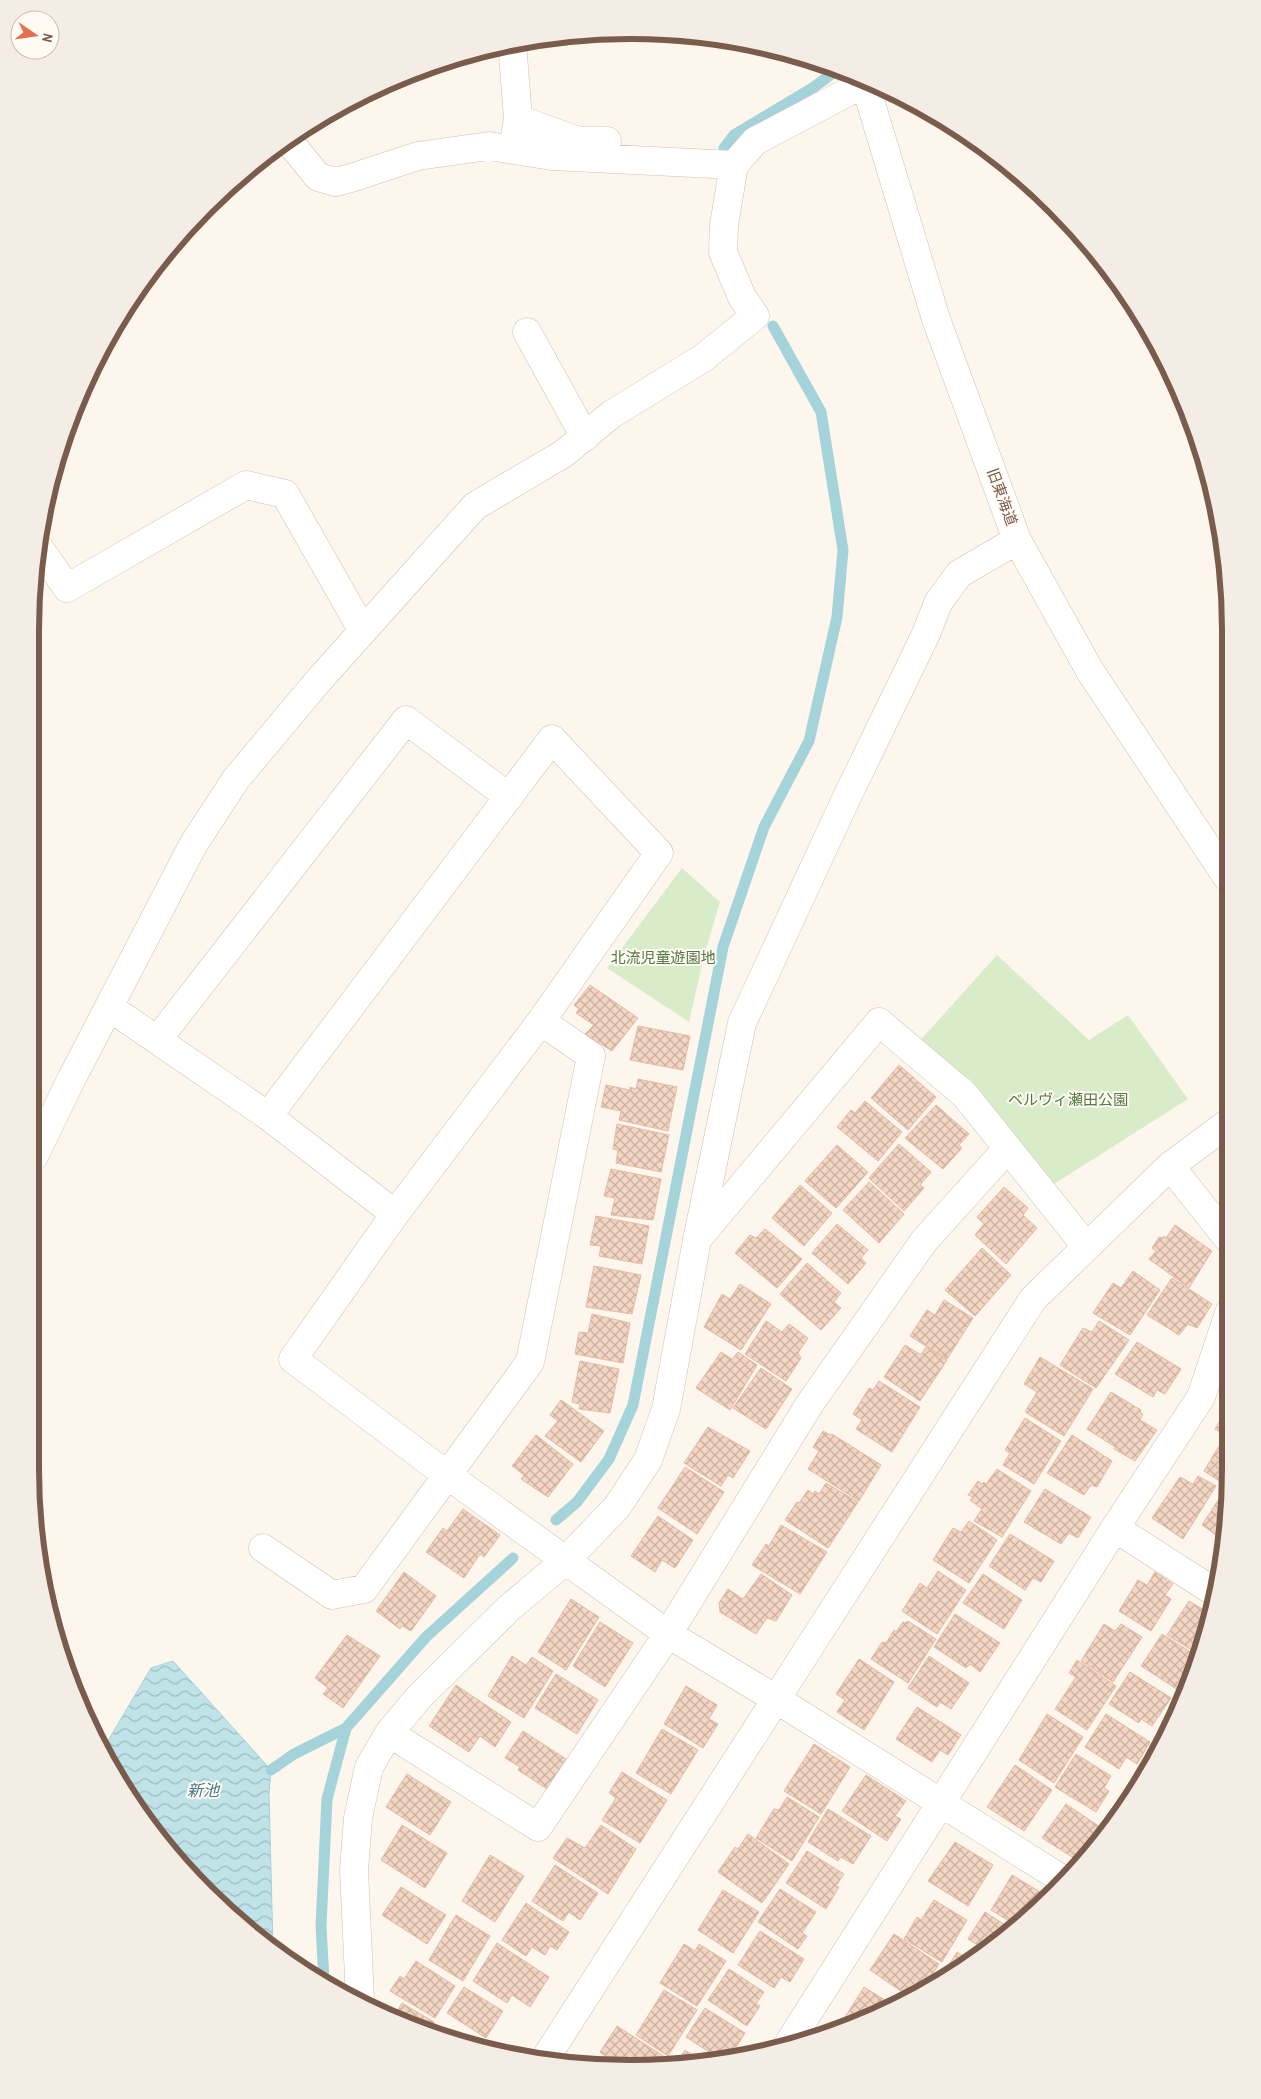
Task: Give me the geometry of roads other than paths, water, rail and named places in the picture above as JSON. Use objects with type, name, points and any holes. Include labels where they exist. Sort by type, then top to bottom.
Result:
[{"type":"street","points":[[511,150],[518,119],[513,51]]},
{"type":"street","points":[[39,1146],[193,845],[236,779],[319,680],[475,506],[564,454],[612,414],[703,358],[755,316],[742,297],[724,252],[724,225],[732,165],[754,141],[859,85]]},
{"type":"street","name":"旧東海道","points":[[868,89],[936,319],[1018,540],[1090,670],[1222,869]]},
{"type":"street","points":[[518,119],[578,141],[643,142]]},
{"type":"street","points":[[292,145],[318,177],[336,182],[418,156],[489,146],[552,156],[732,165]]},
{"type":"street","points":[[527,332],[585,437]]},
{"type":"street","points":[[44,555],[67,588],[246,485],[285,494],[363,632]]},
{"type":"street","points":[[360,1994],[354,1870],[358,1818],[369,1767],[389,1733],[419,1697],[508,1609],[566,1560],[617,1507],[648,1460],[666,1409],[697,1240],[742,1023],[846,799],[926,634],[938,603],[959,574],[1018,540]]},
{"type":"street","points":[[158,1039],[406,720],[509,797]]},
{"type":"street","points":[[268,1116],[552,739],[659,853],[541,1020],[395,1214],[293,1359],[447,1475],[668,1634],[776,1699],[1058,1877]]},
{"type":"street","points":[[109,1007],[268,1116],[395,1214]]},
{"type":"street","points":[[262,1548],[332,1595],[364,1589],[530,1362],[591,1056],[541,1020]]},
{"type":"street","points":[[697,1240],[879,1022],[965,1095],[1086,1246]]},
{"type":"street","points":[[548,2054],[1033,1299],[1170,1166],[1222,1127]]},
{"type":"street","points":[[389,1733],[538,1827],[668,1634],[808,1405],[924,1242],[1007,1149]]},
{"type":"street","points":[[1170,1166],[1222,1231]]},
{"type":"street","points":[[792,2038],[940,1802],[1201,1397],[1222,1334]]},
{"type":"street","points":[[1115,1528],[1210,1589]]},
{"type":"water","name":"新池","points":[[173,1661],[271,1770],[269,1793],[273,1940],[212,1887],[186,1859],[138,1797],[107,1743],[151,1668]]},
{"type":"waterway","points":[[724,148],[734,135],[814,87],[831,74]]},
{"type":"waterway","points":[[556,1520],[577,1502],[609,1459],[633,1405],[723,947],[764,827],[809,741],[837,617],[843,550],[821,412],[773,326]]},
{"type":"waterway","points":[[271,1770],[294,1754],[346,1728],[426,1637],[513,1558]]},
{"type":"waterway","points":[[324,1974],[321,1926],[327,1799],[346,1728]]},
{"type":"park label","name":"北流児童遊園地","points":[[663,958]]},
{"type":"park label","name":"ベルヴィ瀬田公園","points":[[1068,1100]]}]
